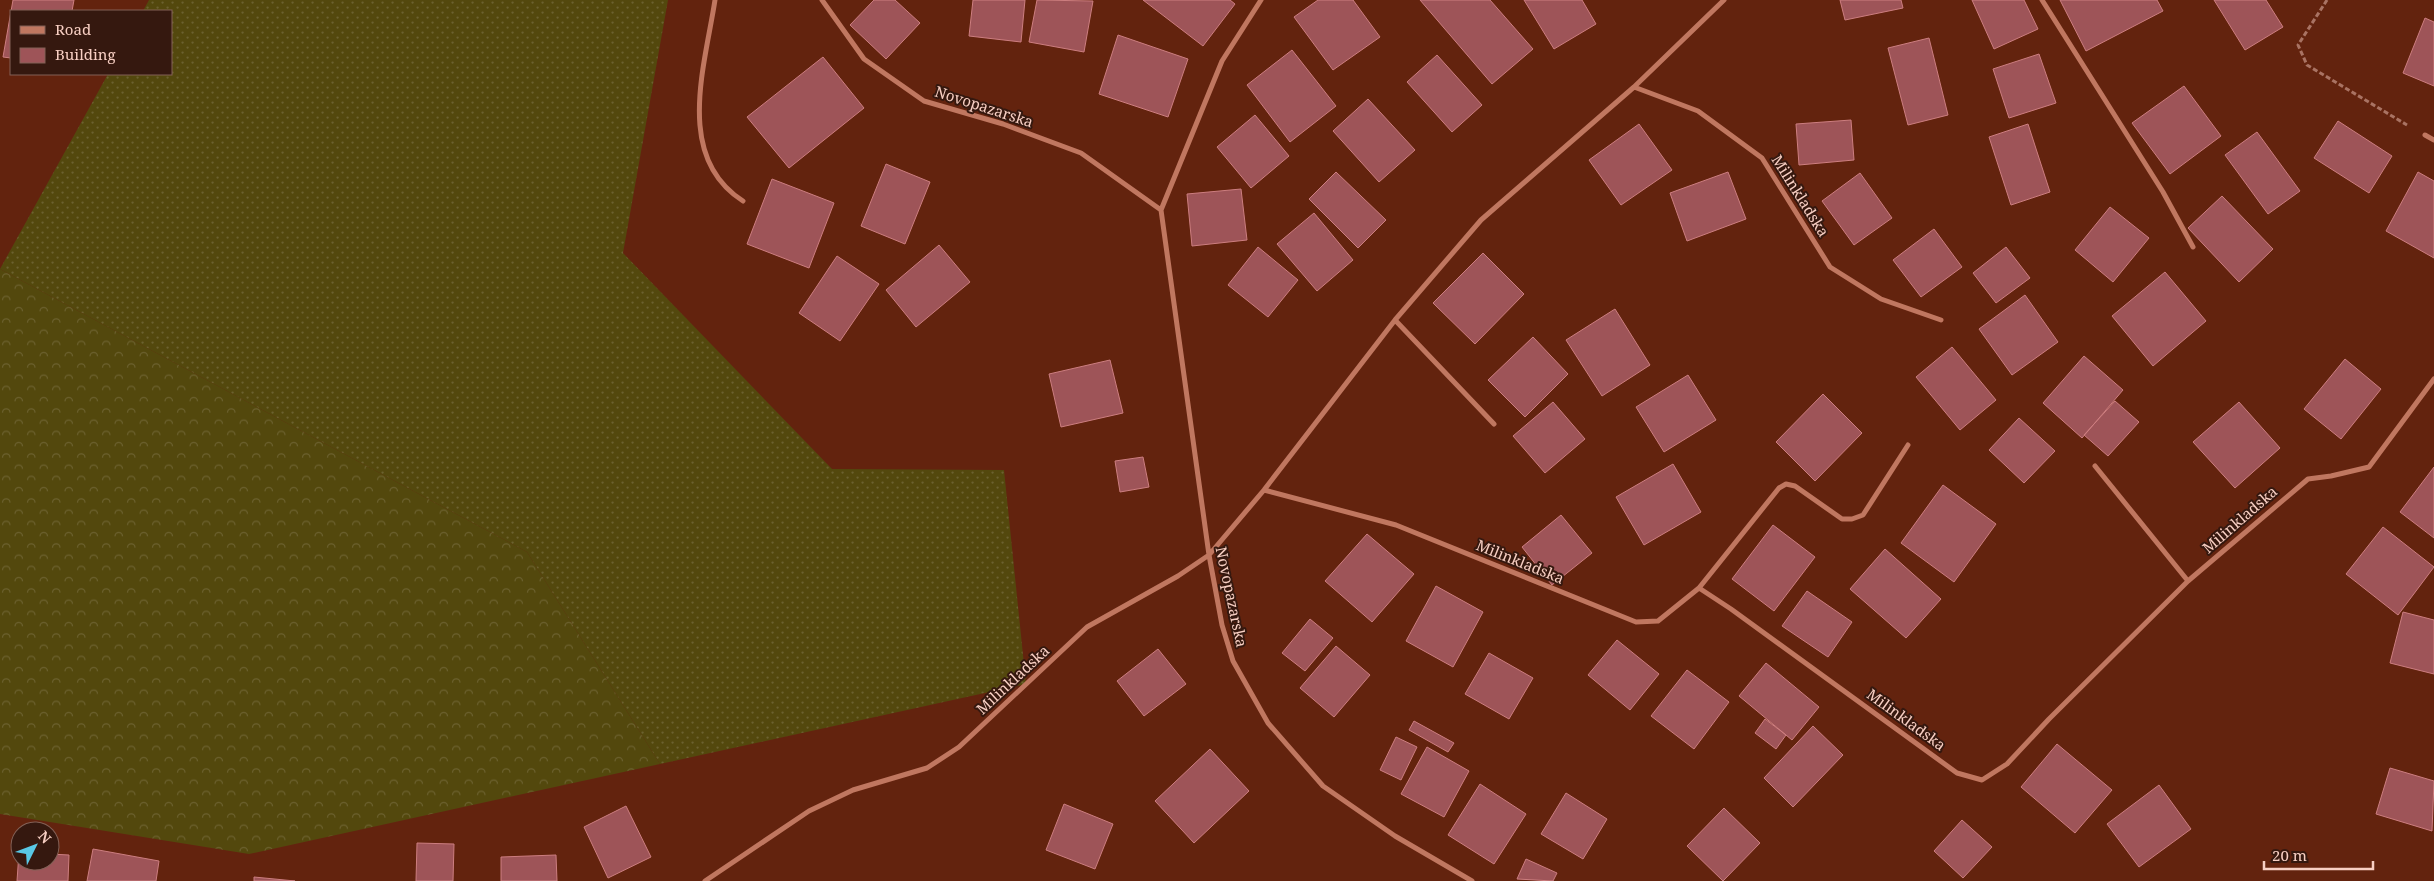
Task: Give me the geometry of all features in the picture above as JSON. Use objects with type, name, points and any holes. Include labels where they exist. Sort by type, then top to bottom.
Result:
[{"type":"street","points":[[715,0],[703,66],[699,105],[703,150],[715,177],[730,192],[743,201]]},
{"type":"street","name":"Novopazarska","points":[[822,0],[864,59],[924,101],[1003,124],[1080,153],[1161,210],[1209,554],[1222,625],[1233,661],[1268,723],[1323,786],[1394,836],[1472,881]]},
{"type":"street","points":[[1161,210],[1222,61],[1261,0]]},
{"type":"street","name":"Milinkladska","points":[[705,881],[754,850],[809,811],[853,790],[927,768],[959,748],[1087,627],[1178,576],[1209,554],[1264,490],[1395,320],[1481,220],[1634,87],[1724,0]]},
{"type":"street","points":[[2042,0],[2162,192],[2193,246]]},
{"type":"street","name":"Milinkladska","points":[[1634,87],[1698,111],[1762,158],[1830,267],[1881,299],[1941,320]]},
{"type":"street","points":[[2425,135],[2434,140]]},
{"type":"street","points":[[1395,320],[1494,424]]},
{"type":"street","name":"Milinkladska","points":[[1264,490],[1396,525],[1636,622],[1658,621],[1699,588],[1731,609],[1957,773],[1982,780],[2007,764],[2049,719],[2188,581],[2308,479],[2369,467],[2434,379]]},
{"type":"street","points":[[1699,588],[1779,488],[1786,484],[1795,486],[1842,519],[1857,517],[1863,515],[1908,445]]},
{"type":"street","points":[[2095,466],[2188,581]]},
{"type":"path","points":[[2327,0],[2298,46],[2307,65],[2425,135]]},
{"type":"green space","points":[[149,0],[668,0],[623,253],[832,469],[1004,470],[1026,684],[660,764],[527,552],[0,269],[107,75],[172,75],[172,10],[144,10]]},
{"type":"green space","points":[[0,269],[527,552],[660,764],[249,854],[60,824],[60,821],[44,821],[0,814]]},
{"type":"building","points":[[13,0],[74,0],[72,10],[11,10]]},
{"type":"building","points":[[874,0],[895,0],[920,23],[886,59],[850,25]]},
{"type":"building","points":[[973,0],[1025,0],[1021,42],[969,36]]},
{"type":"building","points":[[1037,0],[1093,1],[1084,52],[1029,42]]},
{"type":"building","points":[[1143,0],[1230,0],[1235,4],[1203,46]]},
{"type":"building","points":[[1318,0],[1353,0],[1380,37],[1333,70],[1294,17]]},
{"type":"building","points":[[1420,0],[1490,0],[1533,49],[1492,84]]},
{"type":"building","points":[[1524,0],[1582,0],[1596,24],[1554,49]]},
{"type":"building","points":[[1840,0],[1901,0],[1903,8],[1845,20]]},
{"type":"building","points":[[1972,0],[2024,0],[2038,29],[1994,49]]},
{"type":"building","points":[[2060,0],[2157,0],[2163,11],[2086,51]]},
{"type":"building","points":[[2214,0],[2266,0],[2283,27],[2245,50]]},
{"type":"building","points":[[10,17],[10,58],[3,57]]},
{"type":"building","points":[[2425,18],[2434,22],[2434,86],[2403,73]]},
{"type":"building","points":[[1118,35],[1188,59],[1168,117],[1099,94]]},
{"type":"building","points":[[1929,38],[1948,115],[1908,125],[1888,48]]},
{"type":"building","points":[[1292,50],[1336,106],[1290,142],[1247,85]]},
{"type":"building","points":[[2039,54],[2056,103],[2009,118],[1993,69]]},
{"type":"building","points":[[1437,55],[1482,105],[1452,132],[1407,82]]},
{"type":"building","points":[[823,57],[864,108],[789,168],[747,117]]},
{"type":"building","points":[[2184,86],[2221,136],[2170,174],[2132,123]]},
{"type":"building","points":[[1368,99],[1415,150],[1379,182],[1333,131]]},
{"type":"building","points":[[1255,115],[1289,156],[1251,188],[1217,147]]},
{"type":"building","points":[[1851,120],[1854,160],[1799,165],[1796,124]]},
{"type":"building","points":[[2338,121],[2392,156],[2369,193],[2314,158]]},
{"type":"building","points":[[1639,124],[1672,170],[1621,205],[1589,160]]},
{"type":"building","points":[[2028,124],[2050,192],[2011,205],[1989,137]]},
{"type":"building","points":[[2257,132],[2300,191],[2268,214],[2225,155]]},
{"type":"building","points":[[886,164],[930,182],[905,244],[861,226]]},
{"type":"building","points":[[1336,172],[1386,220],[1358,248],[1309,199]]},
{"type":"building","points":[[1728,172],[1746,219],[1687,241],[1670,193]]},
{"type":"building","points":[[2418,172],[2434,181],[2434,258],[2386,231]]},
{"type":"building","points":[[1860,173],[1892,218],[1854,245],[1822,201]]},
{"type":"building","points":[[772,179],[834,203],[809,268],[747,244]]},
{"type":"building","points":[[1241,189],[1247,240],[1192,246],[1187,194]]},
{"type":"building","points":[[2222,196],[2273,249],[2239,282],[2188,228]]},
{"type":"building","points":[[2110,207],[2149,238],[2113,282],[2075,250]]},
{"type":"building","points":[[1314,213],[1353,260],[1317,291],[1277,244]]},
{"type":"building","points":[[1934,229],[1962,267],[1921,297],[1893,260]]},
{"type":"building","points":[[939,245],[970,282],[916,327],[886,290]]},
{"type":"building","points":[[1258,247],[1298,280],[1268,317],[1228,285]]},
{"type":"building","points":[[2006,247],[2030,278],[1996,303],[1973,273]]},
{"type":"building","points":[[1483,253],[1524,294],[1475,344],[1433,303]]},
{"type":"building","points":[[837,256],[879,284],[840,341],[799,313]]},
{"type":"building","points":[[2165,272],[2206,321],[2153,366],[2112,316]]},
{"type":"building","points":[[2025,295],[2058,342],[2012,375],[1979,329]]},
{"type":"building","points":[[1615,309],[1650,365],[1602,396],[1566,340]]},
{"type":"building","points":[[1533,337],[1568,374],[1525,417],[1488,380]]},
{"type":"building","points":[[1952,347],[1996,400],[1960,430],[1916,377]]},
{"type":"building","points":[[2084,356],[2123,390],[2082,438],[2043,403]]},
{"type":"building","points":[[2345,359],[2381,389],[2341,439],[2304,409]]},
{"type":"building","points":[[1110,360],[1123,413],[1061,427],[1049,374]]},
{"type":"building","points":[[1688,375],[1716,420],[1664,452],[1636,407]]},
{"type":"building","points":[[1823,394],[1862,433],[1815,481],[1776,442]]},
{"type":"building","points":[[2115,401],[2139,422],[2108,456],[2084,435]]},
{"type":"building","points":[[1553,402],[1585,439],[1545,473],[1513,436]]},
{"type":"building","points":[[2239,402],[2280,448],[2235,488],[2193,442]]},
{"type":"building","points":[[2019,418],[2055,451],[2024,483],[1989,450]]},
{"type":"building","points":[[1143,457],[1149,487],[1120,492],[1115,461]]},
{"type":"building","points":[[1673,464],[1701,512],[1644,545],[1616,497]]},
{"type":"building","points":[[2434,467],[2434,538],[2400,512]]},
{"type":"building","points":[[1943,485],[1996,524],[1954,582],[1901,543]]},
{"type":"building","points":[[1561,515],[1592,553],[1552,585],[1522,547]]},
{"type":"building","points":[[1773,525],[1815,557],[1774,611],[1732,579]]},
{"type":"building","points":[[2383,527],[2434,567],[2398,615],[2346,574]]},
{"type":"building","points":[[1367,534],[1414,574],[1372,622],[1325,581]]},
{"type":"building","points":[[1885,549],[1941,599],[1906,638],[1850,589]]},
{"type":"building","points":[[1436,586],[1483,612],[1453,667],[1406,641]]},
{"type":"building","points":[[1807,591],[1852,622],[1828,657],[1782,626]]},
{"type":"building","points":[[2403,612],[2434,620],[2434,674],[2390,663]]},
{"type":"building","points":[[1310,619],[1333,638],[1305,671],[1282,653]]},
{"type":"building","points":[[1617,640],[1659,674],[1630,710],[1588,675]]},
{"type":"building","points":[[1336,646],[1370,675],[1334,717],[1300,688]]},
{"type":"building","points":[[1158,649],[1186,684],[1144,716],[1117,681]]},
{"type":"building","points":[[1489,653],[1533,678],[1509,719],[1465,694]]},
{"type":"building","points":[[1766,663],[1819,707],[1792,740],[1739,696]]},
{"type":"building","points":[[1687,670],[1729,702],[1694,749],[1651,716]]},
{"type":"building","points":[[1765,719],[1786,735],[1776,749],[1755,733]]},
{"type":"building","points":[[1414,721],[1454,743],[1448,752],[1409,730]]},
{"type":"building","points":[[1813,726],[1843,755],[1793,807],[1764,778]]},
{"type":"building","points":[[1396,737],[1417,747],[1401,780],[1380,770]]},
{"type":"building","points":[[2057,744],[2112,790],[2075,833],[2021,787]]},
{"type":"building","points":[[1427,747],[1469,771],[1444,817],[1401,794]]},
{"type":"building","points":[[1210,749],[1249,791],[1194,843],[1155,801]]},
{"type":"building","points":[[2390,768],[2434,781],[2432,831],[2376,814]]},
{"type":"building","points":[[1480,784],[1526,814],[1494,864],[1448,835]]},
{"type":"building","points":[[2159,785],[2191,829],[2139,867],[2107,824]]},
{"type":"building","points":[[1566,793],[1607,819],[1583,859],[1541,834]]},
{"type":"building","points":[[1064,804],[1113,824],[1095,869],[1046,850]]},
{"type":"building","points":[[626,806],[651,857],[608,878],[584,827]]},
{"type":"building","points":[[1724,808],[1760,843],[1723,881],[1687,846]]},
{"type":"building","points":[[1962,820],[1992,847],[1963,878],[1934,851]]},
{"type":"building","points":[[417,843],[454,844],[453,881],[416,881]]},
{"type":"building","points":[[93,849],[159,861],[156,881],[87,881]]},
{"type":"building","points":[[60,855],[69,855],[68,881],[17,881],[18,871],[60,871]]},
{"type":"building","points":[[556,855],[557,881],[501,881],[501,857]]},
{"type":"building","points":[[1526,859],[1557,873],[1553,881],[1517,879]]},
{"type":"building","points":[[254,877],[295,881],[254,881]]}]
